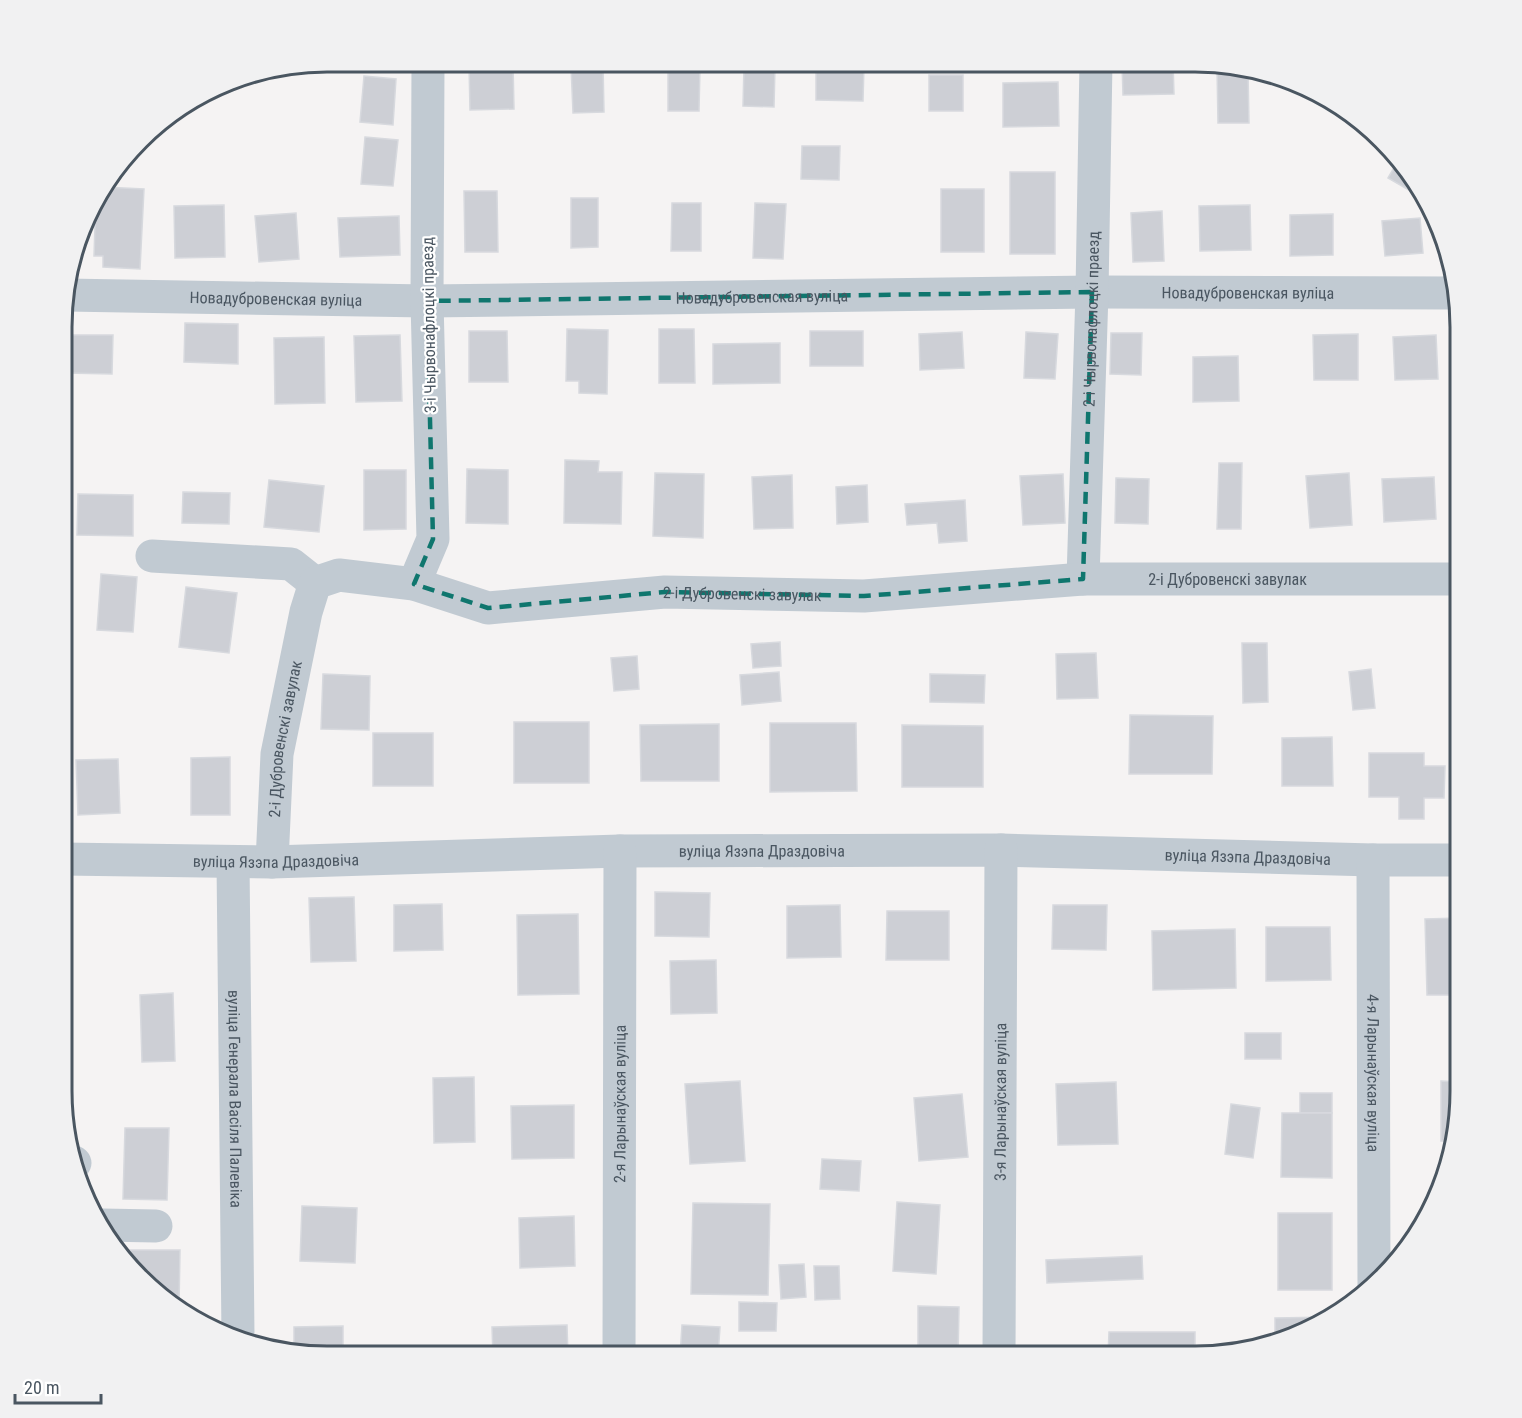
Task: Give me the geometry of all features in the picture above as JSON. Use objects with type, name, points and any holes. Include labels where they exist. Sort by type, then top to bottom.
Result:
[{"type":"street","name":"3-і Чырвонафлоцкі праезд","points":[[414,584],[433,539],[427,301],[428,72]]},
{"type":"street","name":"2-і Чырвонафлоцкі праезд","points":[[1083,579],[1096,72]]},
{"type":"street","name":"Новадубровенская вуліца","points":[[74,295],[427,301],[1092,292],[1448,293]]},
{"type":"street","points":[[152,556],[291,564],[315,583]]},
{"type":"street","name":"2-і Дубровенскі завулак","points":[[272,862],[277,754],[306,612],[315,583],[339,575],[414,584],[488,608],[665,592],[864,596],[1083,579],[1450,579]]},
{"type":"street","name":"вуліца Язэпа Драздовіча","points":[[72,859],[272,862],[620,851],[1001,850],[1450,860]]},
{"type":"street","name":"3-я Ларынаўская вуліца","points":[[999,1346],[1001,850]]},
{"type":"street","name":"2-я Ларынаўская вуліца","points":[[619,1346],[620,851]]},
{"type":"street","name":"4-я Ларынаўская вуліца","points":[[1374,860],[1374,1272]]},
{"type":"street","name":"вуліца Генерала Васіля Палевіка","points":[[233,862],[238,1330]]},
{"type":"street","points":[[110,1225],[156,1226]]},
{"type":"highlighted area","points":[[1092,292],[1083,579],[864,596],[665,592],[488,608],[414,584],[433,539],[427,301]]},
{"type":"building","points":[[469,72],[513,72],[514,109],[470,110]]},
{"type":"building","points":[[571,72],[603,72],[604,112],[573,113]]},
{"type":"building","points":[[668,72],[700,72],[699,111],[668,111]]},
{"type":"building","points":[[744,72],[775,72],[774,107],[743,106]]},
{"type":"building","points":[[816,72],[864,72],[863,101],[816,100]]},
{"type":"building","points":[[1122,72],[1173,72],[1174,94],[1123,95]]},
{"type":"building","points":[[1217,73],[1248,78],[1249,123],[1218,123]]},
{"type":"building","points":[[929,75],[963,75],[963,111],[929,111]]},
{"type":"building","points":[[364,76],[396,79],[393,125],[360,122]]},
{"type":"building","points":[[1058,82],[1059,126],[1003,127],[1003,83]]},
{"type":"building","points":[[365,137],[398,140],[393,186],[361,184]]},
{"type":"building","points":[[802,146],[840,146],[839,180],[801,179]]},
{"type":"building","points":[[1394,168],[1411,191],[1388,178]]},
{"type":"building","points":[[1010,172],[1055,172],[1055,254],[1010,254]]},
{"type":"building","points":[[113,188],[144,189],[140,269],[103,267],[103,256],[94,256],[95,225],[93,225],[98,214]]},
{"type":"building","points":[[941,189],[984,189],[984,252],[941,252]]},
{"type":"building","points":[[464,191],[497,191],[498,252],[465,252]]},
{"type":"building","points":[[571,198],[598,198],[598,247],[571,248]]},
{"type":"building","points":[[672,203],[701,203],[701,251],[671,251]]},
{"type":"building","points":[[755,203],[786,204],[783,259],[753,258]]},
{"type":"building","points":[[224,205],[225,257],[175,258],[174,206]]},
{"type":"building","points":[[1250,205],[1251,250],[1200,251],[1199,206]]},
{"type":"building","points":[[1162,211],[1164,261],[1133,262],[1131,213]]},
{"type":"building","points":[[296,213],[299,259],[259,262],[255,216]]},
{"type":"building","points":[[1333,214],[1333,255],[1290,256],[1290,215]]},
{"type":"building","points":[[399,216],[400,255],[340,257],[338,218]]},
{"type":"building","points":[[1420,218],[1423,253],[1385,256],[1382,221]]},
{"type":"building","points":[[185,323],[238,324],[238,364],[184,362]]},
{"type":"building","points":[[567,329],[608,330],[607,394],[579,393],[579,381],[566,381]]},
{"type":"building","points":[[659,329],[694,329],[695,383],[659,383]]},
{"type":"building","points":[[469,331],[507,331],[508,382],[469,382]]},
{"type":"building","points":[[810,331],[863,331],[863,366],[810,366]]},
{"type":"building","points":[[962,332],[964,368],[920,370],[919,334]]},
{"type":"building","points":[[1026,332],[1058,334],[1055,379],[1024,378]]},
{"type":"building","points":[[1111,333],[1142,333],[1141,375],[1110,374]]},
{"type":"building","points":[[1358,334],[1358,380],[1314,380],[1313,335]]},
{"type":"building","points":[[72,335],[113,335],[112,374],[72,373]]},
{"type":"building","points":[[400,335],[402,401],[356,402],[354,336]]},
{"type":"building","points":[[1436,335],[1438,379],[1395,380],[1393,337]]},
{"type":"building","points":[[324,337],[325,403],[275,404],[274,338]]},
{"type":"building","points":[[780,343],[780,383],[713,384],[713,344]]},
{"type":"building","points":[[1238,356],[1239,401],[1193,402],[1193,357]]},
{"type":"building","points":[[565,460],[599,461],[598,472],[622,472],[621,524],[564,523]]},
{"type":"building","points":[[1219,463],[1242,463],[1241,529],[1217,529]]},
{"type":"building","points":[[467,469],[508,470],[508,524],[466,523]]},
{"type":"building","points":[[364,470],[406,470],[406,529],[364,530]]},
{"type":"building","points":[[655,473],[704,474],[703,538],[653,536]]},
{"type":"building","points":[[1349,473],[1352,525],[1310,528],[1306,476]]},
{"type":"building","points":[[1063,474],[1065,523],[1023,525],[1020,476]]},
{"type":"building","points":[[792,475],[793,528],[754,529],[752,477]]},
{"type":"building","points":[[1434,477],[1436,519],[1384,522],[1382,479]]},
{"type":"building","points":[[1116,478],[1149,479],[1148,524],[1115,523]]},
{"type":"building","points":[[269,480],[324,486],[319,532],[264,527]]},
{"type":"building","points":[[867,485],[868,522],[837,524],[836,487]]},
{"type":"building","points":[[183,492],[230,493],[229,524],[182,523]]},
{"type":"building","points":[[78,494],[133,495],[133,536],[77,535]]},
{"type":"building","points":[[965,500],[967,541],[939,543],[937,523],[907,525],[905,504]]},
{"type":"building","points":[[101,574],[137,577],[133,632],[97,630]]},
{"type":"building","points":[[186,587],[237,593],[229,653],[179,647]]},
{"type":"building","points":[[780,642],[781,666],[753,668],[751,644]]},
{"type":"building","points":[[1242,643],[1267,643],[1268,702],[1243,703]]},
{"type":"building","points":[[1096,653],[1098,698],[1057,699],[1056,654]]},
{"type":"building","points":[[637,656],[639,689],[614,691],[611,658]]},
{"type":"building","points":[[1371,669],[1375,708],[1353,710],[1349,672]]},
{"type":"building","points":[[779,672],[781,701],[742,705],[740,675]]},
{"type":"building","points":[[323,674],[370,676],[369,730],[321,729]]},
{"type":"building","points":[[930,674],[985,675],[984,703],[930,702]]},
{"type":"building","points":[[1130,715],[1213,716],[1212,774],[1129,774]]},
{"type":"building","points":[[514,722],[589,722],[589,783],[514,783]]},
{"type":"building","points":[[770,723],[856,723],[857,791],[770,792]]},
{"type":"building","points":[[719,724],[719,781],[641,781],[640,725]]},
{"type":"building","points":[[902,725],[983,726],[983,787],[902,787]]},
{"type":"building","points":[[373,733],[433,733],[433,786],[373,786]]},
{"type":"building","points":[[1332,737],[1333,786],[1282,786],[1282,738]]},
{"type":"building","points":[[1369,753],[1424,753],[1424,766],[1445,766],[1444,798],[1424,798],[1424,819],[1399,819],[1399,797],[1369,797]]},
{"type":"building","points":[[230,757],[230,815],[191,815],[191,758]]},
{"type":"building","points":[[118,759],[120,813],[78,815],[76,760]]},
{"type":"building","points":[[655,892],[710,893],[709,937],[655,936]]},
{"type":"building","points":[[354,897],[356,961],[311,962],[309,898]]},
{"type":"building","points":[[442,904],[443,950],[394,951],[394,905]]},
{"type":"building","points":[[840,905],[841,957],[787,958],[787,906]]},
{"type":"building","points":[[1053,905],[1107,905],[1106,950],[1052,949]]},
{"type":"building","points":[[887,911],[949,911],[949,960],[886,960]]},
{"type":"building","points":[[578,914],[579,994],[518,995],[517,915]]},
{"type":"building","points":[[1450,918],[1450,995],[1427,995],[1425,919]]},
{"type":"building","points":[[1266,927],[1330,927],[1331,980],[1266,981]]},
{"type":"building","points":[[1235,929],[1236,988],[1153,990],[1152,931]]},
{"type":"building","points":[[716,960],[717,1013],[671,1014],[670,961]]},
{"type":"building","points":[[173,993],[175,1061],[142,1062],[140,995]]},
{"type":"building","points":[[1245,1033],[1281,1033],[1281,1059],[1245,1059]]},
{"type":"building","points":[[474,1077],[475,1142],[434,1143],[433,1078]]},
{"type":"building","points":[[740,1081],[745,1161],[690,1164],[685,1084]]},
{"type":"building","points":[[1441,1081],[1450,1081],[1448,1124],[1445,1141],[1441,1141]]},
{"type":"building","points":[[1116,1082],[1118,1144],[1058,1145],[1056,1084]]},
{"type":"building","points":[[1300,1093],[1332,1093],[1332,1113],[1300,1113]]},
{"type":"building","points":[[962,1094],[968,1157],[919,1161],[914,1098]]},
{"type":"building","points":[[1231,1104],[1260,1108],[1253,1158],[1225,1154]]},
{"type":"building","points":[[574,1105],[574,1158],[512,1159],[511,1106]]},
{"type":"building","points":[[1282,1113],[1332,1113],[1332,1178],[1281,1177]]},
{"type":"building","points":[[125,1128],[169,1128],[167,1200],[123,1199]]},
{"type":"building","points":[[822,1159],[861,1161],[859,1191],[820,1189]]},
{"type":"building","points":[[897,1202],[940,1205],[936,1274],[893,1271]]},
{"type":"building","points":[[693,1203],[770,1204],[768,1295],[691,1294]]},
{"type":"building","points":[[302,1206],[357,1208],[355,1263],[300,1261]]},
{"type":"building","points":[[1278,1213],[1332,1213],[1332,1290],[1278,1290]]},
{"type":"building","points":[[574,1216],[575,1266],[520,1268],[519,1218]]},
{"type":"building","points":[[128,1250],[180,1250],[179,1298],[159,1283]]},
{"type":"building","points":[[1142,1256],[1143,1279],[1047,1283],[1046,1260]]},
{"type":"building","points":[[804,1264],[806,1297],[781,1299],[779,1265]]},
{"type":"building","points":[[814,1266],[839,1266],[840,1299],[815,1300]]},
{"type":"building","points":[[739,1302],[777,1303],[776,1331],[739,1331]]},
{"type":"building","points":[[918,1306],[959,1307],[958,1346],[918,1346]]},
{"type":"building","points":[[1313,1317],[1275,1333],[1275,1318]]},
{"type":"building","points":[[567,1325],[568,1346],[493,1346],[492,1327]]},
{"type":"building","points":[[682,1325],[720,1327],[719,1346],[681,1346]]},
{"type":"building","points":[[343,1326],[343,1346],[294,1344],[294,1327]]},
{"type":"building","points":[[1109,1332],[1195,1332],[1195,1346],[1108,1346]]}]
